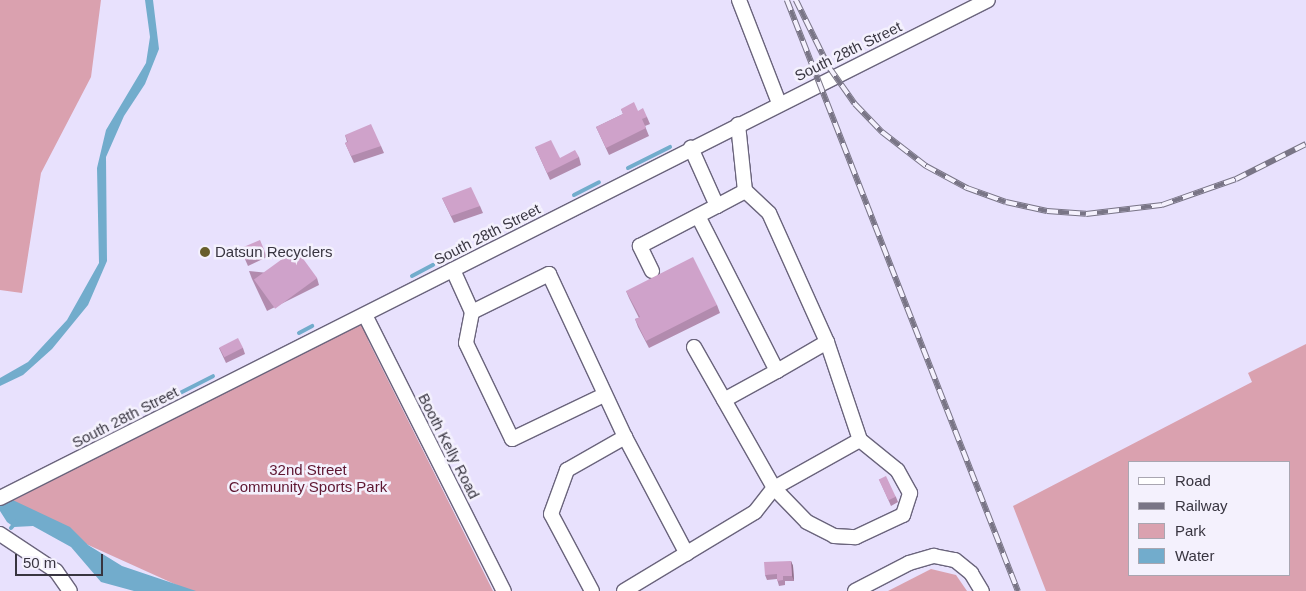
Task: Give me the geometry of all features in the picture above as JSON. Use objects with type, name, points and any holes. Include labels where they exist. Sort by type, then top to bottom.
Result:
[{"type":"street","points":[[739,0],[779,103]]},
{"type":"street","name":"South 28th Street","points":[[0,498],[365,315],[779,103],[988,0]]},
{"type":"street","points":[[694,347],[774,488],[807,522],[834,536],[856,537],[903,516],[910,493],[897,470],[860,440],[827,342],[768,213],[745,191],[738,124]]},
{"type":"street","points":[[690,148],[716,206]]},
{"type":"street","points":[[652,271],[640,246],[745,191]]},
{"type":"street","points":[[698,216],[777,370]]},
{"type":"street","points":[[453,270],[472,312],[466,343],[512,439],[604,395]]},
{"type":"street","points":[[472,312],[549,274],[604,395],[687,554]]},
{"type":"street","name":"Booth Kelly Road","points":[[365,315],[504,591]]},
{"type":"street","points":[[724,400],[827,342]]},
{"type":"street","points":[[592,591],[551,514],[567,470],[625,437]]},
{"type":"street","points":[[624,591],[755,512],[774,488],[860,440]]},
{"type":"street","points":[[0,534],[56,571],[70,591]]},
{"type":"street","points":[[855,591],[909,563],[934,556],[955,560],[971,572],[982,591]]},
{"type":"green space","points":[[0,0],[101,0],[91,77],[41,173],[22,293],[0,290]]},
{"type":"green space","name":"32nd Street Community Sports Park","points":[[366,321],[368,340],[493,591],[190,591],[2,506]]},
{"type":"green space","points":[[1306,344],[1306,591],[1046,591],[1013,506],[1252,382],[1248,373]]},
{"type":"green space","points":[[931,569],[956,575],[967,591],[888,591]]},
{"type":"water","points":[[145,0],[153,0],[159,49],[145,84],[124,116],[106,157],[107,261],[88,305],[52,349],[23,375],[0,386],[0,378],[28,362],[67,320],[99,263],[97,168],[106,130],[146,63],[150,37]]},
{"type":"water","points":[[0,494],[70,527],[88,545],[122,566],[196,591],[134,591],[101,582],[71,547],[33,526],[14,527],[7,522],[0,511]]},
{"type":"building","points":[[634,102],[638,111],[643,108],[647,117],[642,119],[646,128],[606,148],[596,127],[623,114],[621,109]]},
{"type":"building","points":[[371,124],[381,146],[351,156],[345,143],[348,142],[345,135]]},
{"type":"building","points":[[551,140],[560,158],[575,150],[579,157],[547,173],[535,147]]},
{"type":"building","points":[[471,187],[480,206],[451,216],[442,198]]},
{"type":"building","points":[[260,240],[265,252],[246,260],[241,248]]},
{"type":"building","name":"Datsun Recyclers","points":[[296,249],[317,278],[275,309],[254,280]]},
{"type":"building","points":[[693,257],[717,305],[646,341],[635,319],[640,317],[626,291]]},
{"type":"building","points":[[238,338],[243,348],[224,357],[219,348]]},
{"type":"building","points":[[886,476],[896,497],[888,500],[879,479]]},
{"type":"building","points":[[791,561],[792,576],[783,576],[783,580],[777,581],[777,574],[765,575],[764,562]]},
{"type":"waterway","points":[[628,168],[670,147]]},
{"type":"waterway","points":[[574,195],[599,182]]},
{"type":"waterway","points":[[529,217],[541,211]]},
{"type":"waterway","points":[[478,242],[493,235]]},
{"type":"waterway","points":[[412,276],[433,265]]},
{"type":"waterway","points":[[299,333],[312,326]]},
{"type":"waterway","points":[[180,393],[213,376]]},
{"type":"waterway","points":[[11,528],[16,522]]},
{"type":"railway","points":[[787,0],[1018,591]]},
{"type":"railway","points":[[796,0],[829,67],[855,104],[882,132],[926,166],[967,188],[1006,202],[1047,211],[1086,214],[1162,205],[1236,179],[1306,144]]},
{"type":"place","name":"Datsun Recyclers","points":[[205,252]]}]
